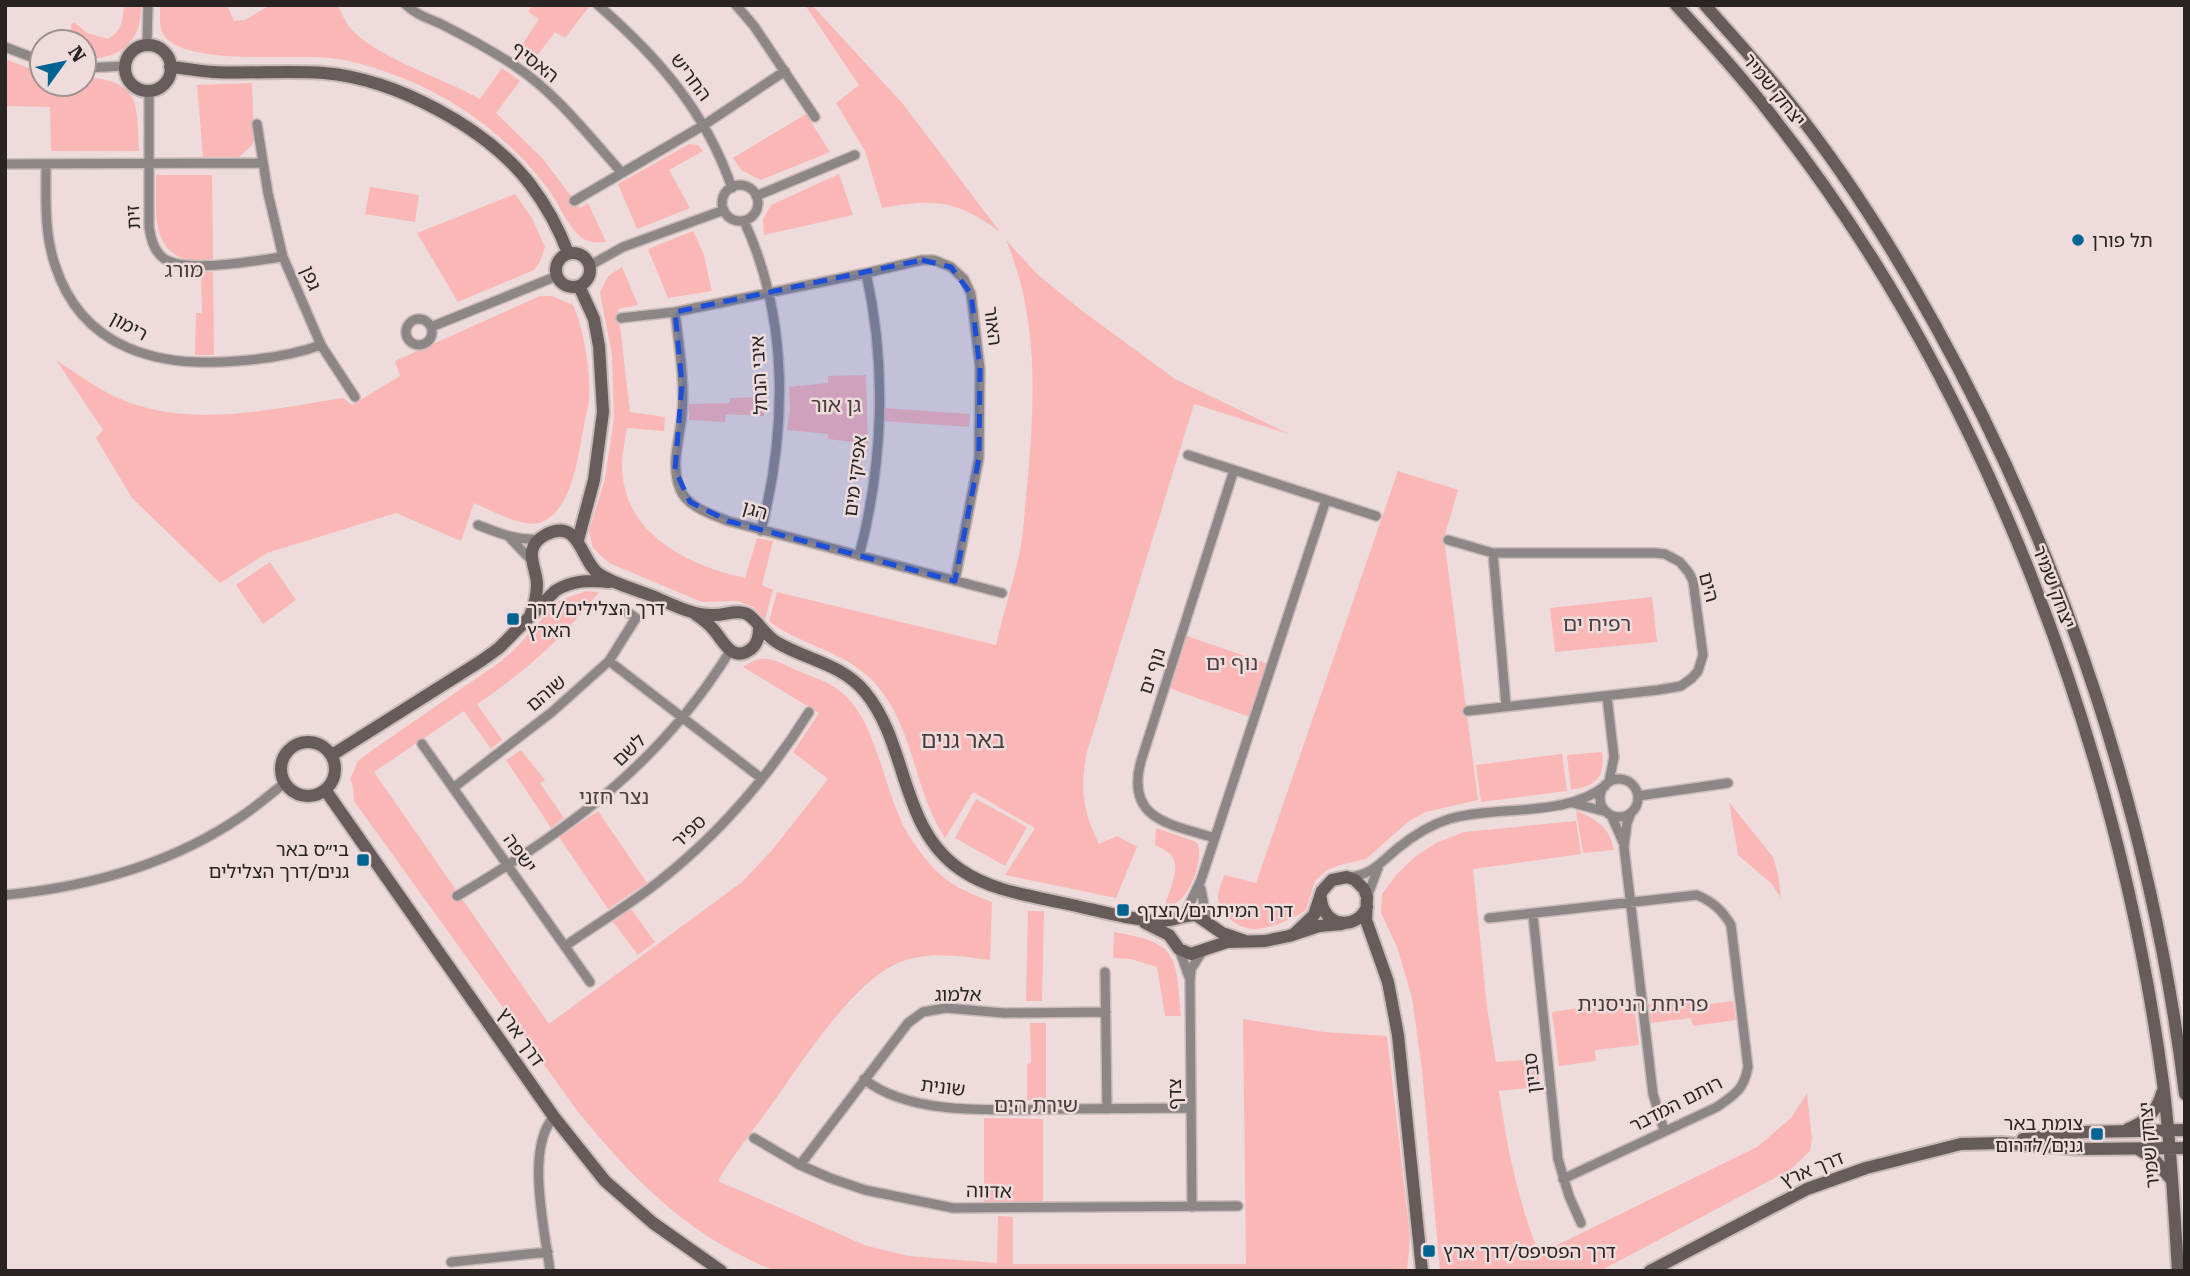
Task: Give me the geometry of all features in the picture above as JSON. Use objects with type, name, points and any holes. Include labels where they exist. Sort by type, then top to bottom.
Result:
[{"type":"main road","name":"יצחק שמיר","points":[[1676,5],[1773,116],[1845,217],[1891,291],[1933,366],[1993,487],[2047,622],[2093,761],[2132,907],[2163,1086],[2178,1271]]},
{"type":"main road","name":"יצחק שמיר","points":[[1705,5],[1790,103],[1884,239],[1952,356],[2017,490],[2083,660],[2128,807],[2154,906],[2185,1091]]},
{"type":"main road","points":[[147,45],[164,52],[170,67],[165,83],[149,91],[132,85],[125,66],[131,52],[147,45]]},
{"type":"main road","points":[[170,67],[213,72],[327,73],[373,83],[413,98],[444,113],[481,138],[509,162],[529,182],[545,206],[569,253]]},
{"type":"main road","points":[[569,253],[580,254],[589,265],[587,279],[579,286],[565,285],[557,276],[558,261],[569,253]]},
{"type":"main road","points":[[579,286],[594,319],[599,346],[603,412],[594,480],[578,540],[586,559],[597,573],[694,613],[715,616],[734,612],[748,614],[754,618],[759,628],[759,638],[749,650]]},
{"type":"main road","points":[[564,532],[585,509]]},
{"type":"main road","points":[[530,616],[536,593],[536,574],[531,560],[535,545],[548,534],[564,532],[578,540]]},
{"type":"main road","points":[[332,755],[499,648],[555,591],[581,574],[586,559]]},
{"type":"main road","points":[[536,574],[547,584],[567,585],[593,580],[619,583]]},
{"type":"main road","points":[[720,638],[723,620],[734,612]]},
{"type":"main road","points":[[694,613],[713,628],[730,651],[737,653],[783,646]]},
{"type":"main road","points":[[759,628],[783,646],[847,675],[865,692],[877,709],[888,733],[918,819],[930,839],[954,865],[999,888],[1129,917],[1163,921],[1196,915],[1222,933],[1245,941]]},
{"type":"main road","points":[[308,742],[317,743],[332,755],[336,770],[326,791],[308,797],[291,790],[285,783],[281,763],[293,746],[308,742]]},
{"type":"main road","name":"דרך ארץ","points":[[326,791],[554,1117],[605,1181],[653,1223],[721,1271]]},
{"type":"main road","points":[[1294,934],[1314,915],[1326,885],[1332,880],[1347,877],[1360,883],[1367,902],[1366,920],[1388,982],[1398,1035],[1422,1268]]},
{"type":"main road","points":[[1321,899],[1326,915],[1334,922],[1344,924],[1362,934],[1379,957]]},
{"type":"main road","points":[[1129,917],[1162,931],[1176,945],[1191,954],[1227,942],[1265,941],[1319,926],[1355,921],[1362,916],[1367,902]]},
{"type":"main road","points":[[1176,945],[1173,930],[1183,917]]},
{"type":"main road","points":[[1205,950],[1212,938],[1208,922]]},
{"type":"main road","points":[[2122,1130],[2140,1123],[2153,1112],[2160,1101],[2163,1086]]},
{"type":"main road","name":"דרך ארץ","points":[[2002,1143],[2054,1134],[2185,1130]]},
{"type":"main road","name":"דרך ארץ","points":[[1650,1271],[1807,1189],[1866,1168],[1961,1144],[2002,1143],[2080,1149],[2185,1148]]},
{"type":"main road","points":[[2134,1148],[2153,1158],[2172,1181]]},
{"type":"street","points":[[147,45],[148,5]]},
{"type":"street","name":"האסיף","points":[[407,5],[419,16],[487,48],[525,73],[551,96],[622,173]]},
{"type":"street","name":"החריש","points":[[597,5],[637,39],[688,99],[720,154],[732,188]]},
{"type":"street","points":[[736,5],[754,26],[815,117]]},
{"type":"street","points":[[5,47],[28,56]]},
{"type":"street","points":[[98,67],[125,66]]},
{"type":"street","points":[[574,201],[704,125],[785,71]]},
{"type":"street","name":"זית","points":[[149,91],[149,227],[155,249],[167,260],[184,265],[222,265],[283,257]]},
{"type":"street","name":"גפן","points":[[257,124],[262,163],[283,257],[321,345],[355,397]]},
{"type":"street","points":[[756,196],[855,155]]},
{"type":"street","points":[[5,164],[262,163]]},
{"type":"street","name":"רימון","points":[[46,164],[46,215],[55,265],[70,300],[107,337],[139,353],[188,363],[265,359],[321,345]]},
{"type":"street","points":[[743,186],[756,196],[756,211],[744,221],[730,218],[724,211],[724,195],[732,188],[743,186]]},
{"type":"street","points":[[589,265],[634,243],[724,211]]},
{"type":"street","name":"איבי הנחל","points":[[744,221],[755,244],[769,293],[777,341],[780,391],[778,446],[761,531]]},
{"type":"street","name":"האור","points":[[769,293],[922,260],[934,260],[951,267],[964,279],[971,294],[981,368],[979,458],[955,581]]},
{"type":"street","name":"אפיקי מים","points":[[859,556],[869,519],[879,413],[876,326],[866,273]]},
{"type":"street","points":[[431,327],[557,276]]},
{"type":"street","points":[[621,318],[676,312],[769,293]]},
{"type":"street","name":"הגן","points":[[676,312],[682,416],[675,470],[680,491],[703,511],[761,531],[1002,593]]},
{"type":"street","points":[[1188,455],[1376,516]]},
{"type":"street","name":"נוף ים","points":[[1215,838],[1156,818],[1141,802],[1137,784],[1141,761],[1234,470]]},
{"type":"street","points":[[1183,917],[1201,880],[1326,500]]},
{"type":"street","points":[[478,525],[509,537],[539,539]]},
{"type":"street","points":[[509,537],[531,560]]},
{"type":"street","name":"הים","points":[[1448,540],[1493,553],[1655,553],[1673,558],[1685,568],[1693,581],[1702,638],[1703,655],[1698,671],[1681,686],[1607,697],[1468,710]]},
{"type":"street","points":[[1493,553],[1507,706]]},
{"type":"street","name":"שוהם","points":[[453,788],[552,712],[609,661],[636,618],[626,611]]},
{"type":"street","name":"לשם","points":[[457,897],[578,818],[615,788],[659,746],[683,718],[730,651]]},
{"type":"street","points":[[609,661],[761,778]]},
{"type":"street","points":[[1607,697],[1614,757],[1626,781],[1635,788],[1638,796],[1627,823],[1624,847],[1653,1094],[1664,1130]]},
{"type":"street","name":"ספיר","points":[[565,946],[656,884],[712,836],[787,748],[809,712]]},
{"type":"street","name":"ישפה","points":[[422,744],[590,982]]},
{"type":"street","points":[[1614,757],[1607,784],[1601,792],[1601,803],[1609,813],[1624,847]]},
{"type":"street","points":[[1347,877],[1360,876],[1378,867],[1423,830],[1446,820],[1472,814],[1571,803],[1595,794],[1616,780],[1626,781]]},
{"type":"street","points":[[5,895],[54,890],[115,876],[184,849],[241,817],[285,783]]},
{"type":"street","points":[[1638,796],[1728,783]]},
{"type":"street","points":[[1571,803],[1621,817],[1631,813]]},
{"type":"street","points":[[1367,902],[1378,867]]},
{"type":"street","points":[[1201,880],[1201,897],[1208,922]]},
{"type":"street","name":"רותם המדבר","points":[[1563,1179],[1717,1107],[1735,1095],[1745,1083],[1748,1066],[1734,940],[1731,925],[1723,911],[1711,901],[1697,895],[1631,902]]},
{"type":"street","points":[[1489,919],[1631,902]]},
{"type":"street","name":"סביון","points":[[1533,915],[1558,1159],[1581,1223]]},
{"type":"street","name":"צדף","points":[[1176,945],[1190,982]]},
{"type":"street","name":"צדף","points":[[1192,1207],[1190,982],[1192,969],[1205,950]]},
{"type":"street","points":[[1105,972],[1107,1109]]},
{"type":"street","name":"אלמוג","points":[[800,1165],[908,1023],[923,1012],[946,1007],[1004,1013],[1106,1012]]},
{"type":"street","name":"שונית","points":[[864,1079],[883,1093],[899,1098],[955,1107],[1191,1108]]},
{"type":"street","points":[[550,1271],[538,1166],[542,1132],[554,1117]]},
{"type":"street","name":"אדווה","points":[[754,1138],[800,1165],[865,1190],[953,1208],[1238,1206]]},
{"type":"street","points":[[451,1262],[548,1252]]},
{"type":"highlighted area","points":[[922,260],[951,267],[971,294],[980,368],[979,458],[955,581],[728,521],[690,502],[675,470],[682,384],[675,312]]},
{"type":"shaded area","points":[[124,5],[141,5],[138,29],[133,39],[118,52],[98,58],[98,36],[108,39],[121,25]]},
{"type":"shaded area","points":[[160,5],[227,5],[234,21],[245,20],[270,5],[338,5],[348,25],[372,46],[480,99],[502,68],[520,81],[496,113],[543,159],[580,208],[588,203],[606,242],[593,242],[581,237],[571,227],[548,189],[517,153],[480,122],[440,95],[397,76],[347,61],[313,57],[222,56],[182,48],[168,40],[163,33]]},
{"type":"shaded area","points":[[533,5],[589,7],[565,38],[555,32],[530,65],[516,54],[539,19],[528,12]]},
{"type":"shaded area","points":[[805,5],[812,5],[903,104],[1000,232],[971,213],[945,204],[916,203],[882,208],[865,151],[836,103],[859,85]]},
{"type":"shaded area","points":[[74,22],[81,28],[71,28]]},
{"type":"shaded area","points":[[5,59],[28,68],[28,98],[98,98],[98,78],[103,79],[126,90],[132,98],[138,120],[139,151],[51,151],[50,107],[5,106]]},
{"type":"shaded area","points":[[252,83],[252,145],[239,157],[203,157],[197,85]]},
{"type":"shaded area","points":[[806,114],[830,152],[761,180],[741,170],[733,158]]},
{"type":"shaded area","points":[[689,144],[698,145],[703,151],[669,170],[690,208],[637,229],[618,184]]},
{"type":"shaded area","points":[[839,174],[853,215],[764,235],[763,219],[771,205]]},
{"type":"shaded area","points":[[156,175],[212,175],[213,259],[185,259],[165,245],[157,224]]},
{"type":"shaded area","points":[[370,187],[419,195],[415,222],[365,214]]},
{"type":"shaded area","points":[[515,194],[532,218],[545,247],[540,262],[534,270],[458,302],[417,233]]},
{"type":"shaded area","points":[[693,231],[703,252],[712,291],[668,298],[648,249]]},
{"type":"shaded area","points":[[1006,240],[1037,274],[1175,379],[1289,434],[1194,404],[1087,752],[1084,799],[1099,844],[1117,836],[1137,847],[1116,898],[1005,875],[1035,828],[973,792],[945,838],[925,796],[903,729],[880,689],[852,664],[769,621],[777,592],[996,645],[1021,546],[1033,386],[1024,298]]},
{"type":"shaded area","points":[[622,267],[638,305],[618,309],[630,412],[665,417],[664,431],[627,428],[622,466],[625,490],[633,510],[646,528],[662,543],[681,555],[701,565],[745,578],[757,538],[773,541],[762,585],[773,590],[765,619],[753,607],[738,601],[702,602],[609,563],[593,548],[589,531],[605,479],[614,418],[612,355],[600,293],[608,276]]},
{"type":"shaded area","points":[[201,272],[213,272],[214,355],[195,355],[196,313],[202,313]]},
{"type":"shaded area","points":[[540,296],[552,296],[573,305],[583,339],[589,376],[589,404],[577,461],[569,490],[554,514],[537,523],[519,522],[474,503],[461,541],[396,513],[267,553],[220,583],[132,498],[96,438],[103,430],[56,360],[98,388],[125,401],[152,409],[206,415],[234,414],[343,398],[352,405],[400,376],[395,361]]},
{"type":"shaded area","points":[[866,375],[868,444],[828,439],[828,434],[787,430],[789,387],[828,383],[828,376]]},
{"type":"shaded area","points":[[764,397],[764,416],[726,414],[725,422],[689,420],[689,404],[730,403],[730,398]]},
{"type":"shaded area","points":[[884,408],[970,414],[969,427],[883,421]]},
{"type":"shaded area","points":[[1398,471],[1458,490],[1444,538],[1478,800],[1426,812],[1409,821],[1366,859],[1327,870],[1315,881],[1306,910],[1276,925],[1249,929],[1226,915],[1219,903],[1220,886],[1224,875],[1256,883]]},
{"type":"shaded area","points":[[270,562],[296,600],[263,624],[236,585]]},
{"type":"shaded area","points":[[586,591],[599,592],[543,653],[477,704],[502,740],[491,749],[464,711],[374,772],[549,1024],[742,882],[773,849],[828,779],[793,752],[819,713],[743,667],[757,660],[770,659],[840,691],[864,722],[895,805],[913,842],[947,880],[992,902],[990,960],[943,955],[919,957],[896,964],[879,974],[861,989],[827,1028],[718,1181],[867,1246],[908,1256],[997,1263],[998,1216],[1013,1217],[1013,1264],[1246,1264],[1243,1019],[1324,1032],[1387,1036],[1410,1236],[1407,1271],[775,1271],[715,1241],[665,1204],[619,1160],[576,1109],[354,801],[350,779],[358,761],[500,662],[558,601]]},
{"type":"shaded area","points":[[1652,597],[1657,642],[1555,652],[1550,608]]},
{"type":"shaded area","points":[[1187,636],[1268,664],[1250,717],[1169,688]]},
{"type":"shaded area","points":[[521,750],[545,780],[540,783],[564,818],[551,828],[506,760]]},
{"type":"shaded area","points":[[1602,752],[1602,769],[1597,780],[1571,790],[1567,755]]},
{"type":"shaded area","points":[[1562,754],[1567,791],[1481,802],[1476,765]]},
{"type":"shaded area","points":[[976,799],[1027,827],[1005,866],[955,838]]},
{"type":"shaded area","points":[[1729,802],[1773,857],[1781,898],[1771,883],[1738,855]]},
{"type":"shaded area","points":[[598,811],[647,883],[608,909],[559,837]]},
{"type":"shaded area","points":[[1576,811],[1601,825],[1614,850],[1583,853]]},
{"type":"shaded area","points":[[1576,821],[1581,854],[1473,869],[1487,1007],[1496,1062],[1537,1059],[1540,1087],[1499,1091],[1514,1174],[1539,1254],[1757,1147],[1791,1118],[1807,1093],[1812,1139],[1810,1151],[1790,1170],[1600,1271],[1440,1271],[1422,1070],[1412,998],[1397,947],[1381,913],[1382,894],[1397,874],[1416,856],[1436,843],[1464,832]]},
{"type":"shaded area","points":[[1156,828],[1194,841],[1198,844],[1199,853],[1196,873],[1187,892],[1173,905],[1164,908],[1175,865],[1170,854],[1155,845]]},
{"type":"shaded area","points":[[631,909],[655,942],[638,955],[613,922]]},
{"type":"shaded area","points":[[1028,911],[1044,911],[1042,1001],[1026,1001]]},
{"type":"shaded area","points":[[1114,932],[1151,941],[1170,955],[1178,979],[1181,1016],[1165,1016],[1157,967],[1131,959],[1113,958]]},
{"type":"shaded area","points":[[1693,998],[1694,1006],[1733,1001],[1736,1020],[1693,1026],[1691,1018],[1650,1023],[1648,1004]]},
{"type":"shaded area","points":[[1633,1000],[1639,1045],[1595,1050],[1596,1061],[1559,1066],[1552,1012]]},
{"type":"shaded area","points":[[1030,1023],[1046,1023],[1046,1100],[1027,1100],[1027,1064],[1031,1063]]},
{"type":"shaded area","points":[[984,1118],[1043,1119],[1043,1203],[984,1203]]},
{"type":"place","name":"תל פורן","points":[[2078,240]]},
{"type":"place","name":"דרך הצלילים/דרך הארץ","points":[[513,619]]},
{"type":"place","name":"בי״ס באר גנים/דרך הצלילים","points":[[363,860]]},
{"type":"place","name":"דרך המיתרים/הצדף","points":[[1123,910]]},
{"type":"place","name":"צומת באר גנים/לדרום","points":[[2097,1134]]},
{"type":"place","name":"דרך הפסיפס/דרך ארץ","points":[[1429,1251]]},
{"type":"district","name":"מורג","points":[[184,270]]},
{"type":"district","name":"גן אור","points":[[836,405]]},
{"type":"district","name":"רפיח ים","points":[[1597,624]]},
{"type":"district","name":"נוף ים","points":[[1232,663]]},
{"type":"district","name":"באר גנים","points":[[963,740]]},
{"type":"district","name":"נצר חזני","points":[[614,797]]},
{"type":"district","name":"פריחת הניסנית","points":[[1643,1004]]},
{"type":"district","name":"שירת הים","points":[[1036,1105]]}]
